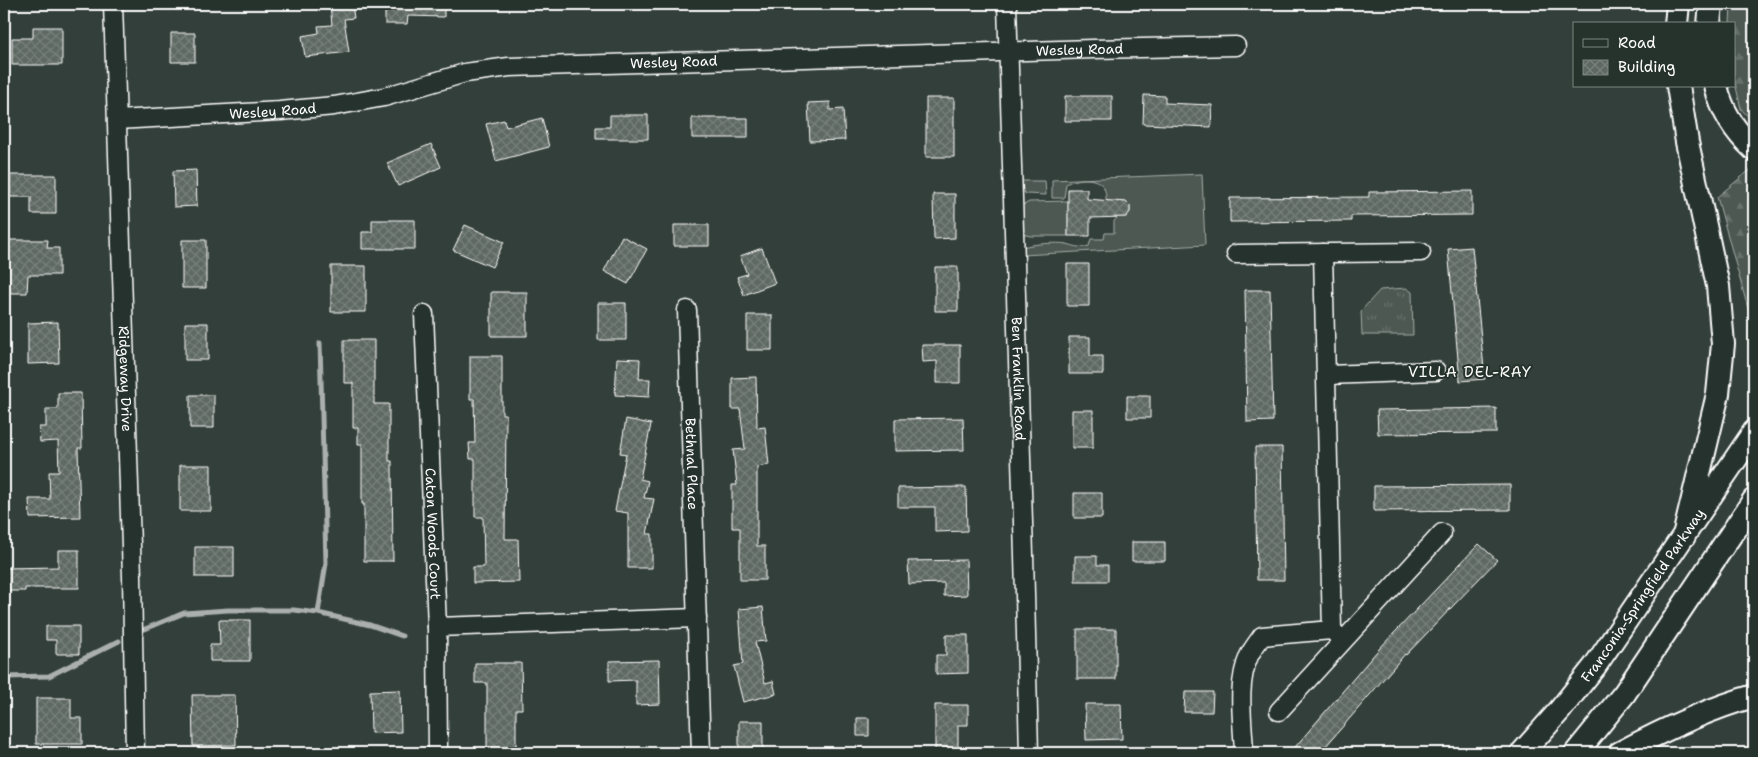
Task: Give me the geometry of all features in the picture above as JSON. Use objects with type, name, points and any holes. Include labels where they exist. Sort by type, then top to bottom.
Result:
[{"type":"main road","points":[[1676,22],[1678,4]]},
{"type":"main road","points":[[1709,22],[1711,4]]},
{"type":"main road","points":[[1678,88],[1687,142],[1718,286],[1723,344],[1718,394],[1684,536]]},
{"type":"main road","points":[[1717,88],[1727,116],[1743,139],[1754,149]]},
{"type":"main road","name":"Franconia-Springfield Parkway","points":[[1522,753],[1566,703],[1595,666],[1754,432]]},
{"type":"main road","points":[[1576,753],[1624,694],[1754,500]]},
{"type":"main road","points":[[1620,753],[1700,714],[1754,696]]},
{"type":"street","name":"Ridgeway Drive","points":[[113,4],[135,753]]},
{"type":"street","name":"Ben Franklin Road","points":[[1006,4],[1029,753]]},
{"type":"street","name":"Wesley Road","points":[[117,120],[280,111],[334,106],[384,97],[465,73],[509,67],[1236,46]]},
{"type":"street","points":[[1236,254],[1420,252]]},
{"type":"street","points":[[1323,253],[1337,635]]},
{"type":"street","name":"Bethnal Place","points":[[687,310],[701,753]]},
{"type":"street","name":"Caton Woods Court","points":[[424,314],[437,627],[438,753]]},
{"type":"street","points":[[1327,376],[1436,372]]},
{"type":"street","points":[[1279,711],[1337,635],[1442,533]]},
{"type":"street","points":[[437,627],[697,618]]},
{"type":"street","points":[[1244,753],[1242,688],[1244,671],[1250,654],[1262,636],[1337,635]]},
{"type":"green space","points":[[1731,4],[1754,4],[1754,123],[1741,109],[1736,87],[1736,22],[1730,22]]},
{"type":"green space","points":[[1750,170],[1754,171],[1754,330],[1717,197]]},
{"type":"green space","points":[[1202,174],[1205,245],[1022,255],[1023,247],[1032,245],[1057,243],[1080,247],[1089,246],[1091,239],[1104,239],[1105,233],[1114,233],[1114,221],[1118,217],[1126,217],[1130,212],[1130,206],[1126,202],[1119,202],[1106,207],[1104,189],[1101,184],[1093,180],[1084,179],[1070,182],[1066,184],[1064,198],[1052,198],[1052,180]]},
{"type":"green space","points":[[1021,181],[1045,181],[1046,195],[1026,194],[1022,191]]},
{"type":"green space","points":[[1068,201],[1068,236],[1030,236],[1023,234],[1022,206],[1029,202]]},
{"type":"green space","points":[[1406,288],[1412,292],[1413,335],[1362,335],[1361,311],[1380,290]]},
{"type":"building","points":[[330,4],[352,4],[354,18],[344,19],[349,52],[305,57],[302,36],[319,33],[318,26],[332,25]]},
{"type":"building","points":[[385,4],[444,4],[444,17],[408,16],[407,24],[385,24]]},
{"type":"building","points":[[33,27],[62,27],[62,65],[12,65],[12,38],[33,38]]},
{"type":"building","points":[[171,33],[195,33],[195,62],[171,62]]},
{"type":"building","points":[[1144,95],[1165,96],[1165,103],[1212,105],[1211,127],[1143,124]]},
{"type":"building","points":[[1065,96],[1112,96],[1112,121],[1065,121]]},
{"type":"building","points":[[926,98],[954,98],[954,157],[926,157]]},
{"type":"building","points":[[830,102],[830,110],[843,109],[845,140],[810,141],[808,103]]},
{"type":"building","points":[[610,115],[648,115],[648,139],[596,139],[596,127],[610,127]]},
{"type":"building","points":[[542,118],[549,147],[496,161],[486,124],[504,120],[506,127]]},
{"type":"building","points":[[692,118],[748,118],[748,138],[692,138]]},
{"type":"building","points":[[431,144],[441,167],[398,186],[387,163]]},
{"type":"building","points":[[196,170],[197,206],[174,207],[173,171]]},
{"type":"building","points":[[10,175],[56,175],[56,214],[31,214],[31,197],[10,197]]},
{"type":"building","points":[[1068,189],[1087,189],[1087,199],[1126,202],[1130,206],[1130,212],[1126,217],[1090,218],[1090,236],[1068,236]]},
{"type":"building","points":[[1472,191],[1472,215],[1351,216],[1351,221],[1230,222],[1230,198],[1369,197],[1369,192]]},
{"type":"building","points":[[933,194],[955,194],[955,238],[934,239]]},
{"type":"building","points":[[372,220],[415,220],[415,249],[362,249],[362,232],[372,232]]},
{"type":"building","points":[[465,225],[504,242],[492,267],[453,250]]},
{"type":"building","points":[[674,225],[709,225],[709,246],[674,246]]},
{"type":"building","points":[[622,236],[647,249],[628,284],[604,271]]},
{"type":"building","points":[[4,240],[48,240],[47,248],[59,248],[59,275],[28,275],[27,293],[4,293]]},
{"type":"building","points":[[182,240],[206,240],[206,288],[182,288]]},
{"type":"building","points":[[1472,247],[1485,379],[1460,381],[1448,249]]},
{"type":"building","points":[[762,248],[775,283],[744,295],[737,277],[747,274],[740,256]]},
{"type":"building","points":[[1067,264],[1089,264],[1089,306],[1067,306]]},
{"type":"building","points":[[331,266],[366,266],[366,312],[331,312]]},
{"type":"building","points":[[935,267],[958,267],[958,311],[935,311]]},
{"type":"building","points":[[1245,290],[1270,290],[1273,421],[1247,422]]},
{"type":"building","points":[[491,292],[527,292],[527,336],[491,336]]},
{"type":"building","points":[[598,303],[626,303],[626,340],[598,340]]},
{"type":"building","points":[[747,315],[772,315],[772,350],[747,350]]},
{"type":"building","points":[[58,322],[59,363],[28,364],[28,323]]},
{"type":"building","points":[[185,323],[208,323],[208,360],[185,360]]},
{"type":"building","points":[[1069,337],[1090,337],[1090,356],[1103,356],[1103,374],[1069,374]]},
{"type":"building","points":[[344,340],[374,340],[374,404],[389,404],[389,461],[392,461],[393,561],[364,561],[362,444],[358,444],[358,428],[353,428],[353,383],[344,383]]},
{"type":"building","points":[[922,345],[960,345],[960,383],[937,383],[937,361],[923,362]]},
{"type":"building","points":[[470,356],[502,356],[502,414],[506,414],[505,539],[518,539],[519,582],[473,583],[473,567],[484,567],[483,517],[475,517],[475,459],[470,459],[469,443],[475,443],[474,399],[470,399]]},
{"type":"building","points":[[617,358],[640,359],[639,379],[650,379],[649,397],[615,395]]},
{"type":"building","points":[[756,377],[757,428],[765,427],[769,465],[757,467],[757,546],[765,546],[765,580],[740,580],[740,528],[732,528],[732,485],[737,485],[733,450],[745,449],[740,409],[732,409],[732,378]]},
{"type":"building","points":[[58,393],[81,393],[82,448],[78,448],[80,517],[30,518],[29,499],[50,499],[49,472],[59,472],[58,441],[40,442],[39,427],[46,427],[46,409],[58,409]]},
{"type":"building","points":[[190,395],[214,395],[214,428],[190,428]]},
{"type":"building","points":[[1127,396],[1150,396],[1150,418],[1127,418]]},
{"type":"building","points":[[1496,408],[1496,433],[1378,434],[1377,410]]},
{"type":"building","points":[[1072,410],[1093,410],[1093,448],[1072,448]]},
{"type":"building","points":[[963,418],[964,450],[895,451],[895,419]]},
{"type":"building","points":[[626,419],[651,424],[640,479],[648,481],[644,498],[654,499],[647,534],[652,534],[652,568],[628,568],[628,513],[615,511],[626,454],[620,453]]},
{"type":"building","points":[[1255,447],[1282,447],[1284,580],[1257,580]]},
{"type":"building","points":[[180,465],[211,465],[211,511],[180,511]]},
{"type":"building","points":[[1510,485],[1510,510],[1374,511],[1374,486]]},
{"type":"building","points":[[966,487],[967,531],[935,532],[935,507],[898,507],[898,488]]},
{"type":"building","points":[[1074,493],[1102,493],[1102,518],[1074,518]]},
{"type":"building","points":[[1132,542],[1165,542],[1165,561],[1132,561]]},
{"type":"building","points":[[1479,544],[1497,560],[1405,654],[1320,753],[1290,753],[1378,650]]},
{"type":"building","points":[[195,547],[234,547],[234,577],[195,577]]},
{"type":"building","points":[[58,550],[79,550],[79,588],[25,588],[25,591],[4,591],[4,568],[58,567]]},
{"type":"building","points":[[1075,556],[1097,556],[1097,565],[1108,565],[1108,581],[1075,581]]},
{"type":"building","points":[[966,560],[967,595],[944,596],[944,583],[909,584],[908,561]]},
{"type":"building","points":[[763,607],[766,641],[755,642],[765,683],[773,681],[776,694],[743,702],[734,666],[743,664],[739,609]]},
{"type":"building","points":[[219,620],[250,620],[250,661],[210,661],[210,645],[220,645]]},
{"type":"building","points":[[46,626],[79,626],[79,654],[56,654],[56,640],[46,640]]},
{"type":"building","points":[[1077,629],[1116,629],[1116,679],[1077,679]]},
{"type":"building","points":[[946,635],[968,635],[968,673],[936,674],[936,655],[946,655]]},
{"type":"building","points":[[659,660],[660,704],[636,705],[636,680],[609,681],[609,661]]},
{"type":"building","points":[[475,663],[521,663],[522,709],[516,709],[516,753],[487,753],[487,683],[475,683]]},
{"type":"building","points":[[400,690],[401,732],[371,733],[370,691]]},
{"type":"building","points":[[1185,692],[1213,692],[1212,712],[1184,712]]},
{"type":"building","points":[[192,695],[235,695],[236,745],[193,746]]},
{"type":"building","points":[[36,698],[71,698],[71,718],[82,718],[82,744],[36,744]]},
{"type":"building","points":[[1085,704],[1121,704],[1122,739],[1086,740]]},
{"type":"building","points":[[935,705],[968,705],[968,725],[958,725],[958,753],[935,753]]},
{"type":"building","points":[[857,718],[869,718],[869,736],[857,736]]},
{"type":"building","points":[[739,721],[763,721],[763,751],[739,751]]},
{"type":"waterway","points":[[318,613],[326,563],[320,343]]},
{"type":"waterway","points":[[145,629],[184,613],[228,610],[294,610],[318,613],[370,625],[402,636]]},
{"type":"waterway","points":[[4,677],[49,676],[119,641]]},
{"type":"district","name":"VILLA DEL-RAY","points":[[1470,372]]}]
